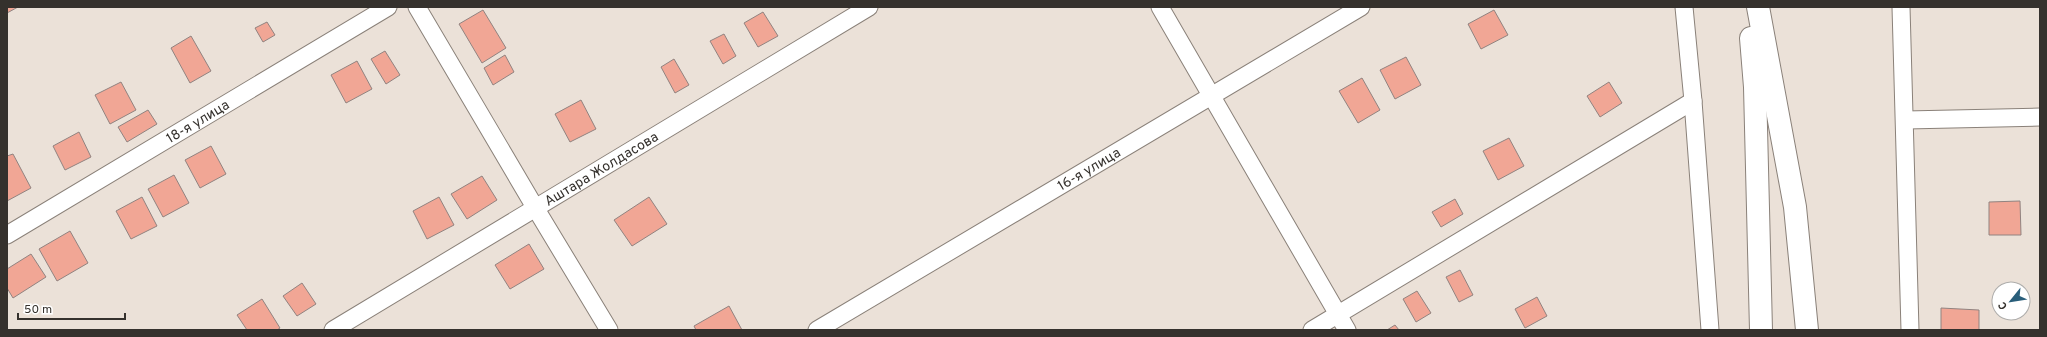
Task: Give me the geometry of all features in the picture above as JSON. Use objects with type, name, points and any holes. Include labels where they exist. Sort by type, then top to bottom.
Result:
[{"type":"main road","points":[[1749,7],[1755,87],[1761,330]]},
{"type":"main road","points":[[1758,7],[1795,207],[1807,330]]},
{"type":"street","name":"18-я улица","points":[[7,235],[388,7]]},
{"type":"street","points":[[417,7],[609,330]]},
{"type":"street","name":"Аштара Жолдасова","points":[[332,330],[536,209],[869,7]]},
{"type":"street","points":[[1160,7],[1346,330]]},
{"type":"street","name":"16-я улица","points":[[817,330],[1360,7]]},
{"type":"street","points":[[1684,7],[1693,101],[1710,330]]},
{"type":"street","points":[[1902,7],[1906,120],[1910,330]]},
{"type":"street","points":[[1312,330],[1693,101]]},
{"type":"street","points":[[1906,120],[2040,117]]},
{"type":"building","points":[[7,7],[18,7],[7,13]]},
{"type":"building","points":[[483,10],[506,48],[482,63],[459,24]]},
{"type":"building","points":[[1494,10],[1508,35],[1481,49],[1468,24]]},
{"type":"building","points":[[763,12],[778,36],[758,47],[744,23]]},
{"type":"building","points":[[267,22],[275,35],[263,42],[255,28]]},
{"type":"building","points":[[724,34],[736,56],[723,64],[710,41]]},
{"type":"building","points":[[191,36],[211,71],[190,83],[171,48]]},
{"type":"building","points":[[385,51],[400,75],[386,84],[371,59]]},
{"type":"building","points":[[505,55],[514,72],[493,85],[484,68]]},
{"type":"building","points":[[1406,57],[1421,85],[1395,99],[1380,70]]},
{"type":"building","points":[[674,59],[689,85],[675,93],[661,67]]},
{"type":"building","points":[[357,61],[372,89],[346,103],[331,75]]},
{"type":"building","points":[[1362,78],[1380,110],[1358,123],[1339,91]]},
{"type":"building","points":[[121,82],[136,110],[110,124],[95,95]]},
{"type":"building","points":[[1609,82],[1622,103],[1600,117],[1587,96]]},
{"type":"building","points":[[581,100],[596,129],[570,142],[555,114]]},
{"type":"building","points":[[148,110],[157,124],[127,142],[118,127]]},
{"type":"building","points":[[79,132],[91,157],[65,170],[53,146]]},
{"type":"building","points":[[1509,138],[1524,166],[1498,180],[1483,151]]},
{"type":"building","points":[[211,146],[226,174],[200,188],[185,160]]},
{"type":"building","points":[[13,154],[31,188],[7,201],[7,156]]},
{"type":"building","points":[[174,175],[189,203],[163,217],[148,189]]},
{"type":"building","points":[[482,176],[497,200],[467,219],[451,194]]},
{"type":"building","points":[[142,197],[157,226],[131,239],[116,211]]},
{"type":"building","points":[[439,197],[454,225],[427,239],[413,211]]},
{"type":"building","points":[[649,197],[667,224],[632,246],[614,220]]},
{"type":"building","points":[[1455,199],[1463,214],[1441,227],[1432,212]]},
{"type":"building","points":[[2020,201],[2021,235],[1989,235],[1989,202]]},
{"type":"building","points":[[70,231],[88,263],[57,281],[39,249]]},
{"type":"building","points":[[529,244],[544,269],[510,289],[495,265]]},
{"type":"building","points":[[31,254],[46,277],[13,298],[7,288],[7,269]]},
{"type":"building","points":[[1460,270],[1473,295],[1459,302],[1446,277]]},
{"type":"building","points":[[302,283],[316,304],[297,316],[283,296]]},
{"type":"building","points":[[1417,291],[1431,313],[1416,322],[1403,299]]},
{"type":"building","points":[[1537,297],[1547,316],[1525,328],[1515,309]]},
{"type":"building","points":[[262,299],[280,328],[277,330],[247,330],[237,315]]},
{"type":"building","points":[[729,306],[742,330],[696,330],[694,326]]},
{"type":"building","points":[[1941,308],[1979,310],[1979,330],[1941,330]]},
{"type":"building","points":[[1395,325],[1399,330],[1387,330]]}]
